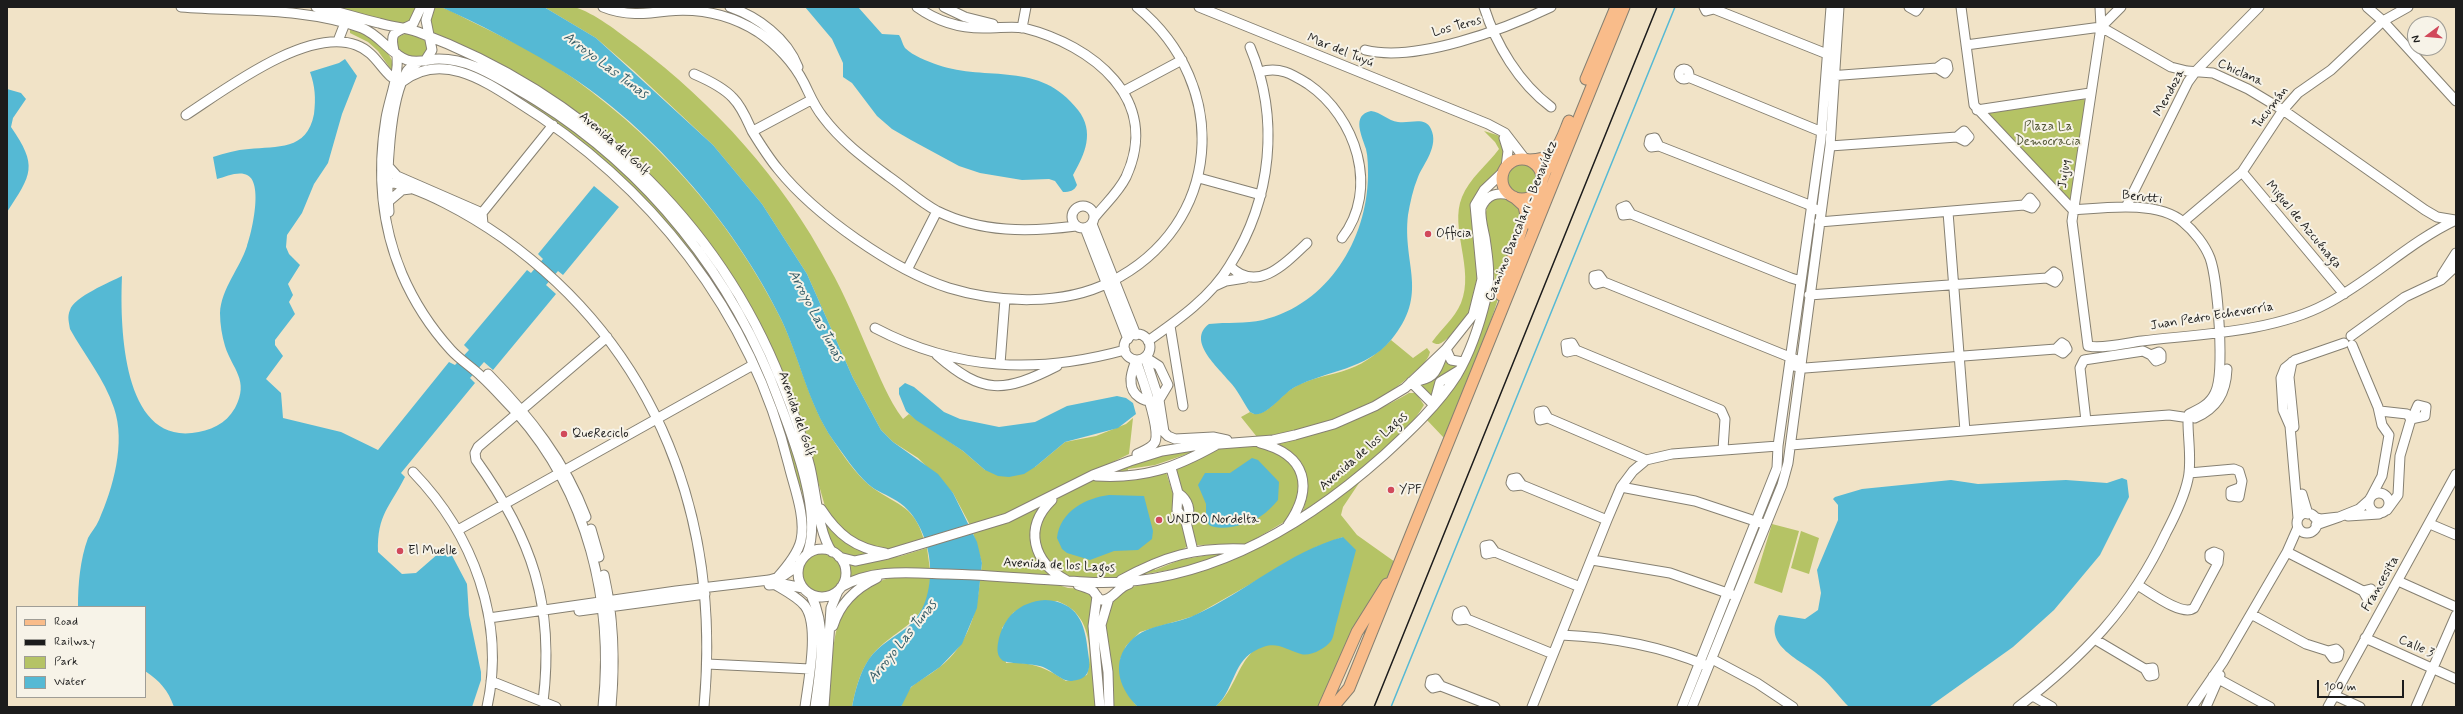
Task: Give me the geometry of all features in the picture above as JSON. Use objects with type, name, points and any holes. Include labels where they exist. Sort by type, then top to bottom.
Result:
[{"type":"main road","name":"Camino Bancalari - Benavídez","points":[[1527,160],[1546,158],[1556,150],[1616,7]]},
{"type":"main road","name":"Camino Bancalari - Benavídez","points":[[1336,706],[1349,688],[1624,7]]},
{"type":"main road","name":"Camino Bancalari - Benavídez","points":[[1496,325],[1530,227],[1546,170],[1567,143],[1575,127]]},
{"type":"main road","points":[[1527,160],[1540,171],[1540,187],[1530,197],[1522,198],[1512,196],[1503,185],[1504,170],[1512,161],[1527,160]]},
{"type":"main road","name":"Camino Bancalari - Benavídez","points":[[1476,376],[1525,219],[1525,208],[1512,196]]},
{"type":"main road","name":"Camino Bancalari - Benavídez","points":[[1324,707],[1366,615],[1387,583],[1412,533]]},
{"type":"main road","points":[[1336,706],[1337,687],[1350,648]]},
{"type":"street","name":"Avenida del Golf","points":[[182,7],[287,12],[345,23],[377,35],[396,53],[406,60],[454,60],[485,72],[549,109],[615,159],[655,198],[698,251],[730,297],[766,368],[796,449],[813,523],[812,543],[807,554]]},
{"type":"street","name":"Avenida del Golf","points":[[316,7],[401,28],[430,37],[491,64],[525,82],[580,119],[621,152],[662,192],[690,225],[738,292],[769,351],[804,443],[825,538],[836,555]]},
{"type":"street","points":[[603,7],[634,15],[703,9],[724,15],[743,23],[775,40]]},
{"type":"street","points":[[668,11],[681,7]]},
{"type":"street","points":[[730,7],[747,13],[796,61],[811,100],[841,139],[857,153],[937,211],[967,222],[1008,230],[1059,229],[1087,224],[1116,194],[1132,158],[1135,134],[1132,113],[1124,92],[1104,68],[1090,56],[1059,39],[965,16],[944,7]]},
{"type":"street","points":[[917,7],[932,16],[963,27],[1018,28]]},
{"type":"street","points":[[1018,28],[1026,7]]},
{"type":"street","points":[[694,74],[710,80],[733,97],[766,154],[803,196],[878,253],[907,270],[949,288],[1005,299],[1065,296],[1111,282],[1146,259],[1166,238],[1182,215],[1199,178],[1202,144],[1199,104],[1194,85],[1182,60],[1165,32],[1137,7]]},
{"type":"street","name":"Mar del Tuyú","points":[[1199,7],[1472,119]]},
{"type":"street","points":[[1484,7],[1493,31],[1521,77],[1532,91],[1551,107]]},
{"type":"street","name":"Los Teros","points":[[1365,50],[1389,54],[1441,46],[1493,31],[1551,7]]},
{"type":"street","points":[[1704,7],[1708,11],[1714,8],[1831,56]]},
{"type":"street","points":[[1761,523],[1782,485],[1790,449],[1801,282],[1817,210],[1826,136],[1831,56],[1831,7]]},
{"type":"street","points":[[1831,56],[1839,7]]},
{"type":"street","points":[[1909,7],[1914,11],[1919,7]]},
{"type":"street","points":[[1961,7],[1972,100],[1977,110],[2073,210]]},
{"type":"street","name":"Jujuy","points":[[2088,346],[2072,221],[2101,27],[2100,7]]},
{"type":"street","points":[[1966,45],[2101,27],[2121,7]]},
{"type":"street","name":"Mendoza","points":[[2126,207],[2188,82],[2196,71],[2259,7]]},
{"type":"street","points":[[2367,7],[2383,21],[2456,101]]},
{"type":"street","name":"Tucumán","points":[[2183,222],[2242,172],[2283,110],[2303,89],[2331,70],[2383,21],[2408,7]]},
{"type":"street","points":[[405,274],[393,229],[389,201],[384,181],[388,166],[399,82],[396,53],[392,37],[401,28],[416,21],[427,8]]},
{"type":"street","points":[[427,8],[426,20],[432,50],[422,61],[407,71],[399,82],[386,120],[384,181],[388,230],[405,274],[443,335],[520,412],[562,472],[589,525],[613,645],[611,707]]},
{"type":"street","points":[[963,27],[965,16]]},
{"type":"street","points":[[338,41],[345,23]]},
{"type":"street","name":"Chiclana","points":[[2101,27],[2171,67],[2223,77],[2283,110],[2425,210],[2437,217],[2456,220]]},
{"type":"street","points":[[186,115],[270,61],[304,49],[338,41],[355,44],[373,55],[389,75],[399,82]]},
{"type":"street","points":[[1148,341],[1186,315],[1230,266],[1250,225],[1261,195],[1267,162],[1269,137],[1267,111],[1260,72],[1250,47]]},
{"type":"street","points":[[1124,92],[1182,60]]},
{"type":"street","points":[[399,82],[423,71],[441,67],[451,68],[504,93],[553,125],[608,167],[643,201],[679,243],[727,314],[753,365],[781,438],[794,486],[802,526],[801,540],[793,557],[772,582]]},
{"type":"street","points":[[1830,76],[1937,68]]},
{"type":"street","points":[[1260,72],[1278,69],[1294,75],[1319,92],[1347,125],[1357,153],[1360,184],[1355,216],[1342,238]]},
{"type":"street","points":[[485,72],[514,92],[526,107]]},
{"type":"street","points":[[1688,77],[1826,136],[1957,137]]},
{"type":"street","points":[[1977,110],[2090,93]]},
{"type":"street","points":[[752,131],[811,100]]},
{"type":"street","points":[[1472,119],[1488,124],[1505,133],[1527,160]]},
{"type":"street","points":[[1472,119],[1504,138],[1508,151],[1504,170]]},
{"type":"street","points":[[483,224],[482,213],[553,125]]},
{"type":"street","points":[[1659,146],[1808,204],[1817,210],[1819,222],[1810,293],[1780,437],[1775,476],[1761,523],[1732,595],[1692,707]]},
{"type":"street","points":[[388,166],[397,176],[426,187],[475,212],[482,213]]},
{"type":"street","name":"Avenida de los Lagos","points":[[836,555],[854,561],[915,547],[1024,512],[1116,465],[1162,451],[1238,442],[1255,442],[1314,431],[1356,416],[1396,394],[1445,350],[1473,315],[1479,293],[1481,268],[1475,205],[1484,190],[1504,170]]},
{"type":"street","name":"Miguel de Azcuénaga","points":[[2242,172],[2344,294]]},
{"type":"street","points":[[1199,178],[1261,195]]},
{"type":"street","points":[[384,181],[410,189],[483,224],[514,246],[547,272],[574,298],[607,337],[628,365],[669,443],[687,499],[704,591],[707,664],[704,707]]},
{"type":"street","points":[[389,201],[402,190],[410,189]]},
{"type":"street","name":"Avenida de los Lagos","points":[[840,589],[858,579],[886,573],[989,575],[1069,581],[1118,582],[1164,576],[1207,565],[1248,549],[1286,528],[1326,502],[1365,472],[1397,443],[1434,405],[1461,366],[1482,311],[1489,283],[1488,260],[1481,208],[1484,201],[1492,195],[1502,193],[1512,196]]},
{"type":"street","points":[[1059,229],[1072,217],[1072,212],[1077,207],[1084,205],[1089,207],[1106,204]]},
{"type":"street","points":[[1819,222],[1948,212],[2024,204]]},
{"type":"street","points":[[875,328],[936,354],[1000,364],[1059,365],[1125,350],[1132,337],[1087,224],[1089,207]]},
{"type":"street","name":"Berutti","points":[[2073,210],[2126,207],[2161,212],[2183,222],[2197,238],[2210,260],[2221,343],[2219,350],[2220,378],[2215,393],[2205,405],[2188,418]]},
{"type":"street","points":[[907,270],[937,211]]},
{"type":"street","points":[[1948,212],[1965,431]]},
{"type":"street","points":[[1631,214],[1801,282],[1810,293]]},
{"type":"street","points":[[1072,217],[1087,224]]},
{"type":"street","name":"Juan Pedro Echeverría","points":[[2088,346],[2219,332],[2281,320],[2316,309],[2344,294],[2434,232],[2456,220]]},
{"type":"street","points":[[1212,287],[1226,281],[1264,275],[1276,269],[1307,243]]},
{"type":"street","points":[[2437,283],[2456,253]]},
{"type":"street","points":[[1230,266],[1238,274],[1247,278]]},
{"type":"street","points":[[2312,522],[2304,504],[2291,423],[2283,410],[2281,378],[2285,368],[2292,362],[2350,341],[2410,296],[2437,283],[2456,266]]},
{"type":"street","points":[[1801,282],[1812,278]]},
{"type":"street","points":[[1810,293],[2047,278]]},
{"type":"street","points":[[1604,282],[1795,363],[1959,356],[2056,349]]},
{"type":"street","points":[[1000,364],[1005,299]]},
{"type":"street","points":[[1170,326],[1183,406]]},
{"type":"street","points":[[1132,337],[1143,336],[1148,341],[1150,348],[1140,359],[1131,380],[1132,387],[1139,398],[1155,401]]},
{"type":"street","points":[[543,702],[547,656],[544,613],[530,558],[506,504],[474,454],[478,447],[607,337]]},
{"type":"street","points":[[2350,341],[2380,411],[2382,425],[2387,432],[2389,441],[2382,476],[2370,498],[2370,509],[2383,512]]},
{"type":"street","points":[[1452,342],[1460,342],[1468,351]]},
{"type":"street","points":[[1116,465],[1154,444],[1156,438],[1155,401],[1168,385],[1159,366],[1129,356],[1125,350]]},
{"type":"street","points":[[1445,350],[1451,360],[1461,366]]},
{"type":"street","points":[[1576,350],[1721,410],[1725,419],[1723,449]]},
{"type":"street","points":[[2086,420],[2080,368],[2084,360],[2143,351],[2151,354]]},
{"type":"street","points":[[936,354],[957,372],[974,381],[990,386],[1010,386],[1031,379],[1059,365]]},
{"type":"street","points":[[957,372],[958,364],[965,359]]},
{"type":"street","points":[[1140,359],[1164,432],[1168,436],[1175,439],[1213,438],[1238,442]]},
{"type":"street","points":[[458,530],[753,365]]},
{"type":"street","points":[[1028,365],[1032,371],[1031,379]]},
{"type":"street","points":[[1411,382],[1434,405]]},
{"type":"street","points":[[2291,423],[2298,523],[2302,532],[2312,522],[2383,512],[2398,495],[2400,456],[2410,417],[2380,411]]},
{"type":"street","points":[[1778,449],[1783,456],[1790,449],[1965,431],[2086,420],[2169,415],[2188,418],[2189,473],[2184,493],[2169,528],[2139,586],[2096,640],[2018,707]]},
{"type":"street","points":[[1548,418],[1646,460]]},
{"type":"street","points":[[1780,437],[1787,432],[1791,435]]},
{"type":"street","points":[[1255,442],[1284,452],[1291,458],[1302,476],[1302,500],[1286,528]]},
{"type":"street","points":[[1093,476],[1131,476],[1171,468],[1220,444]]},
{"type":"street","points":[[1532,707],[1621,487],[1633,471],[1646,460],[1672,454],[1723,449],[1778,449]]},
{"type":"street","points":[[1171,468],[1178,493],[1177,510],[1186,522],[1193,550]]},
{"type":"street","points":[[2189,473],[2234,469],[2239,471],[2241,477],[2239,488]]},
{"type":"street","points":[[413,472],[432,492],[458,530],[473,560],[490,621],[491,681],[487,707]]},
{"type":"street","name":"Francesita","points":[[2328,707],[2365,638],[2430,524],[2456,474]]},
{"type":"street","points":[[1522,485],[1607,520]]},
{"type":"street","points":[[794,486],[813,523]]},
{"type":"street","points":[[1621,487],[1695,501],[1761,523]]},
{"type":"street","points":[[2342,517],[2359,509],[2376,493],[2385,495],[2390,504],[2383,512]]},
{"type":"street","points":[[1058,494],[1040,514],[1036,524],[1035,540],[1042,562],[1050,570],[1069,581],[1091,590],[1102,600],[1109,598],[1123,586],[1150,582],[1164,576]]},
{"type":"street","points":[[818,506],[834,528],[849,542],[860,547],[888,554]]},
{"type":"street","points":[[2206,707],[2223,662],[2287,552],[2302,514],[2312,522]]},
{"type":"street","points":[[2287,552],[2312,522]]},
{"type":"street","points":[[2430,524],[2456,535]]},
{"type":"street","points":[[1118,582],[1162,559],[1193,550],[1248,549]]},
{"type":"street","points":[[772,582],[799,565],[807,554],[819,550],[836,555],[846,572],[831,608],[824,707]]},
{"type":"street","points":[[1495,552],[1580,587]]},
{"type":"street","points":[[2287,552],[2363,591]]},
{"type":"street","points":[[1592,560],[1670,573],[1732,595]]},
{"type":"street","points":[[2139,586],[2182,611],[2191,610],[2218,563]]},
{"type":"street","points":[[799,565],[798,577],[803,588],[811,595],[819,612],[821,630],[815,707]]},
{"type":"street","points":[[830,639],[838,614],[849,598],[864,584],[886,573]]},
{"type":"street","points":[[2398,581],[2456,607]]},
{"type":"street","points":[[772,582],[803,604],[807,609],[811,622],[810,669],[805,707]]},
{"type":"street","points":[[490,621],[772,582],[803,588]]},
{"type":"street","points":[[811,595],[822,598],[840,589]]},
{"type":"street","points":[[1097,596],[1093,626],[1100,707]]},
{"type":"street","points":[[1109,598],[1101,626],[1108,672],[1110,707]]},
{"type":"street","points":[[603,707],[607,649],[606,604]]},
{"type":"street","points":[[2251,614],[2301,642],[2328,651]]},
{"type":"street","points":[[2416,707],[2456,615]]},
{"type":"street","points":[[1467,619],[1553,654]]},
{"type":"street","points":[[811,654],[821,630]]},
{"type":"street","points":[[1561,635],[1602,637],[1642,644],[1708,659],[1757,683],[1793,707]]},
{"type":"street","name":"Calle 3","points":[[2365,638],[2456,679]]},
{"type":"street","points":[[2096,640],[2144,669]]},
{"type":"street","points":[[1350,648],[1356,646],[1364,651]]},
{"type":"street","points":[[1682,707],[1708,659]]},
{"type":"street","points":[[707,664],[810,669]]},
{"type":"street","points":[[2192,707],[2216,678]]},
{"type":"street","points":[[2216,678],[2270,707]]},
{"type":"street","points":[[491,681],[556,707]]},
{"type":"street","points":[[1441,686],[1495,707]]},
{"type":"street","points":[[2334,695],[2360,707]]},
{"type":"street","points":[[2032,696],[2052,707]]},
{"type":"green space","points":[[335,7],[419,7],[413,21],[398,26]]},
{"type":"green space","points":[[432,7],[441,7],[453,12],[519,45],[557,67],[592,92],[624,119],[656,148],[685,178],[738,245],[761,281],[788,334],[817,411],[833,440],[850,464],[869,485],[909,512],[920,528],[924,540],[889,550],[872,548],[847,535],[826,510],[807,443],[781,374],[689,219],[663,188],[630,156],[585,119],[553,96],[481,55],[434,36],[429,17]]},
{"type":"green space","points":[[544,7],[574,7],[606,23],[665,68],[693,92],[744,145],[790,203],[811,235],[851,310],[889,396],[903,419],[909,414],[963,451],[985,470],[1035,467],[1065,442],[1096,436],[1126,424],[1133,418],[1129,454],[1004,516],[970,525],[953,493],[918,458],[893,442],[881,430],[853,378],[807,274],[762,204],[713,145],[634,71],[596,38]]},
{"type":"green space","points":[[355,27],[380,44],[389,54],[395,68],[392,71],[378,51],[368,42],[350,33],[350,29]]},
{"type":"green space","points":[[408,33],[428,42],[430,48],[424,58],[407,57],[397,50],[397,37]]},
{"type":"green space","points":[[519,93],[593,145],[641,188],[676,227],[707,268],[734,313],[758,359],[778,408],[794,457],[807,507],[775,412],[697,261],[659,214],[623,177],[601,157],[531,106]]},
{"type":"green space","name":"Plaza La Democracia","points":[[2083,98],[2086,102],[2070,201],[1984,112]]},
{"type":"green space","points":[[1484,131],[1497,135],[1504,140],[1504,148],[1500,166],[1494,175],[1483,186],[1479,268],[1473,299],[1469,312],[1462,323],[1448,338],[1437,344],[1432,342],[1455,314],[1461,303],[1465,290],[1464,263],[1458,222],[1462,197],[1469,184],[1499,149],[1495,142]]},
{"type":"green space","points":[[1519,163],[1525,163],[1534,167],[1538,179],[1534,191],[1525,195],[1519,195],[1510,191],[1506,182],[1506,176],[1510,167]]},
{"type":"green space","points":[[1505,195],[1523,212],[1503,284],[1471,381],[1444,438],[1426,419],[1439,404],[1494,289],[1495,278],[1485,219],[1487,208],[1492,198]]},
{"type":"green space","points":[[1391,340],[1413,358],[1427,348],[1430,352],[1429,356],[1418,369],[1392,390],[1357,411],[1319,425],[1257,437],[1241,417],[1250,412],[1254,414],[1265,411],[1288,391],[1300,384],[1361,364],[1377,353]]},
{"type":"green space","points":[[1445,357],[1450,364],[1458,366],[1430,396],[1420,387],[1420,383]]},
{"type":"green space","points":[[1409,393],[1416,393],[1424,405],[1401,435],[1369,465],[1302,513],[1306,502],[1307,491],[1305,471],[1295,455],[1286,448],[1275,443],[1344,424],[1376,411]]},
{"type":"green space","points":[[1260,445],[1288,458],[1299,475],[1301,490],[1289,519],[1247,544],[1197,545],[1176,472],[1178,468],[1219,447]]},
{"type":"green space","points":[[1207,447],[1190,457],[1187,454],[1155,465],[1128,469],[1128,473],[1106,473],[1156,457]]},
{"type":"green space","points":[[1166,472],[1189,544],[1186,547],[1178,552],[1153,559],[1130,573],[1115,578],[1094,579],[1069,577],[1058,573],[1054,569],[1041,548],[1038,536],[1040,524],[1045,513],[1063,494],[1087,481],[1096,478],[1116,475]]},
{"type":"green space","points":[[1361,480],[1343,507],[1341,515],[1357,535],[1395,562],[1323,707],[1215,707],[1224,698],[1244,662],[1252,653],[1262,646],[1275,645],[1292,649],[1343,537],[1316,547],[1194,616],[1140,632],[1126,646],[1120,660],[1134,703],[1138,707],[1111,707],[1105,618],[1115,595],[1126,588],[1163,581],[1271,540],[1318,513]]},
{"type":"green space","points":[[1042,506],[1032,535],[1054,576],[981,572],[982,563],[973,533],[1004,523]]},
{"type":"green space","points":[[825,520],[873,553],[858,557],[840,554],[829,539]]},
{"type":"green space","points":[[1772,524],[1799,531],[1782,593],[1754,583]]},
{"type":"green space","points":[[1801,531],[1819,538],[1809,574],[1791,568]]},
{"type":"green space","points":[[927,548],[930,570],[850,578],[848,564],[901,556]]},
{"type":"green space","points":[[1215,550],[1235,551],[1186,567],[1134,576],[1153,566],[1155,570],[1180,560],[1214,554]]},
{"type":"green space","points":[[817,553],[825,553],[833,556],[839,562],[842,574],[839,586],[833,592],[825,595],[817,595],[809,592],[803,586],[800,578],[800,570],[803,562],[809,556]]},
{"type":"green space","points":[[896,576],[930,577],[929,593],[924,606],[909,624],[879,648],[866,663],[856,688],[852,707],[827,707],[834,644],[838,626],[844,610],[855,596],[872,585]]},
{"type":"green space","points":[[980,579],[1049,582],[1068,588],[1088,589],[1093,593],[1097,707],[901,707],[909,689],[944,663],[962,643],[973,619]],"holes":[[[1057,601],[1075,612],[1083,623],[1088,637],[1090,653],[1087,675],[1066,681],[1052,672],[1038,666],[1023,663],[1006,663],[1002,628],[1014,612]]]},
{"type":"water","name":"Arroyo Las Tunas","points":[[441,7],[544,7],[596,38],[713,145],[762,204],[807,274],[853,378],[881,430],[893,442],[938,474],[953,493],[977,542],[982,563],[977,608],[962,644],[940,667],[911,687],[901,707],[852,707],[858,682],[869,659],[882,646],[912,623],[922,609],[928,592],[930,566],[927,547],[921,529],[904,506],[875,489],[863,479],[833,440],[817,412],[781,319],[762,283],[739,247],[713,211],[685,177],[622,115],[588,88],[554,66],[470,20]]},
{"type":"water","points":[[805,7],[858,7],[882,34],[899,35],[905,48],[925,60],[957,70],[1030,78],[1047,84],[1063,94],[1078,110],[1086,126],[1087,135],[1084,151],[1073,175],[1077,185],[1075,189],[1068,192],[1063,192],[1055,181],[1049,179],[1022,180],[980,173],[959,166],[892,129],[877,116],[852,83],[843,77],[843,63],[832,39]]},
{"type":"water","points":[[345,59],[357,76],[342,114],[328,163],[314,184],[302,213],[287,235],[286,247],[289,254],[300,265],[288,284],[293,295],[289,302],[295,314],[275,340],[275,345],[283,356],[266,379],[281,393],[283,418],[341,432],[378,450],[449,362],[455,365],[469,350],[464,345],[527,270],[531,273],[543,259],[538,254],[594,186],[619,207],[563,275],[558,271],[546,285],[556,294],[493,370],[484,362],[470,378],[475,383],[401,473],[405,477],[382,519],[378,539],[378,552],[402,574],[416,573],[447,546],[467,584],[469,615],[481,672],[481,680],[472,707],[174,707],[163,686],[146,672],[146,606],[78,606],[81,563],[88,538],[99,520],[109,494],[116,465],[119,436],[114,408],[110,397],[100,377],[70,329],[68,320],[69,313],[73,305],[85,295],[122,276],[122,321],[130,375],[138,399],[151,418],[169,430],[192,433],[217,426],[227,418],[235,408],[241,390],[238,375],[228,354],[221,330],[221,304],[227,287],[244,254],[249,239],[254,218],[255,194],[254,185],[250,177],[244,174],[234,174],[217,179],[213,157],[240,150],[280,146],[298,141],[305,135],[314,114],[315,92],[310,72],[339,63]]},
{"type":"water","points":[[7,89],[21,93],[26,99],[13,118],[11,127],[20,140],[25,151],[28,161],[28,170],[22,188],[7,212]]},
{"type":"water","points":[[1371,111],[1394,121],[1417,121],[1425,123],[1431,129],[1433,135],[1432,148],[1416,182],[1408,215],[1408,249],[1412,279],[1412,293],[1409,308],[1403,323],[1391,340],[1370,358],[1358,364],[1295,387],[1264,412],[1254,414],[1250,412],[1235,388],[1212,362],[1207,354],[1201,338],[1203,331],[1209,324],[1263,320],[1286,312],[1307,300],[1325,284],[1340,266],[1360,223],[1366,200],[1368,159],[1361,132],[1360,121],[1361,117],[1365,113]]},
{"type":"water","points":[[905,383],[914,387],[944,412],[960,419],[999,427],[1035,422],[1067,406],[1117,396],[1126,398],[1133,403],[1136,414],[1118,428],[1065,442],[1035,467],[1024,474],[1009,477],[998,476],[985,470],[963,451],[916,420],[906,411],[899,394],[899,388]]},
{"type":"water","points":[[1252,458],[1258,460],[1279,482],[1278,500],[1265,513],[1250,522],[1221,528],[1209,525],[1206,519],[1206,504],[1198,485],[1205,473],[1230,473]]},
{"type":"water","points":[[2122,478],[2127,480],[2129,497],[2100,555],[2054,610],[2013,647],[1929,707],[1849,707],[1824,680],[1794,658],[1779,644],[1775,635],[1775,626],[1779,615],[1805,619],[1818,610],[1821,593],[1817,570],[1838,520],[1838,505],[1833,499],[1835,497],[1862,489],[1951,480],[1978,484],[2066,480],[2107,483]]},
{"type":"water","points":[[1109,495],[1144,496],[1153,531],[1152,539],[1138,550],[1114,551],[1090,560],[1067,553],[1062,549],[1057,538],[1063,520],[1069,513],[1083,503]]},
{"type":"water","points":[[1343,537],[1356,550],[1333,637],[1325,646],[1318,651],[1305,655],[1273,645],[1253,652],[1241,663],[1226,694],[1215,707],[1138,707],[1132,701],[1123,686],[1119,670],[1122,653],[1134,638],[1150,629],[1186,619],[1214,606],[1285,562],[1304,552]]},
{"type":"water","points":[[1045,600],[1065,605],[1078,616],[1082,623],[1087,642],[1089,670],[1088,673],[1082,678],[1068,681],[1043,667],[1004,661],[998,654],[1000,634],[1008,618],[1014,612],[1027,604]]},
{"type":"waterway","points":[[1391,707],[1675,7]]},
{"type":"railway","points":[[1374,707],[1657,7]]},
{"type":"place","name":"Officia","points":[[1428,234]]},
{"type":"place","name":"QueReciclo","points":[[564,434]]},
{"type":"place","name":"YPF","points":[[1391,490]]},
{"type":"place","name":"UNIDO Nordelta","points":[[1159,520]]},
{"type":"place","name":"El Muelle","points":[[400,551]]}]
